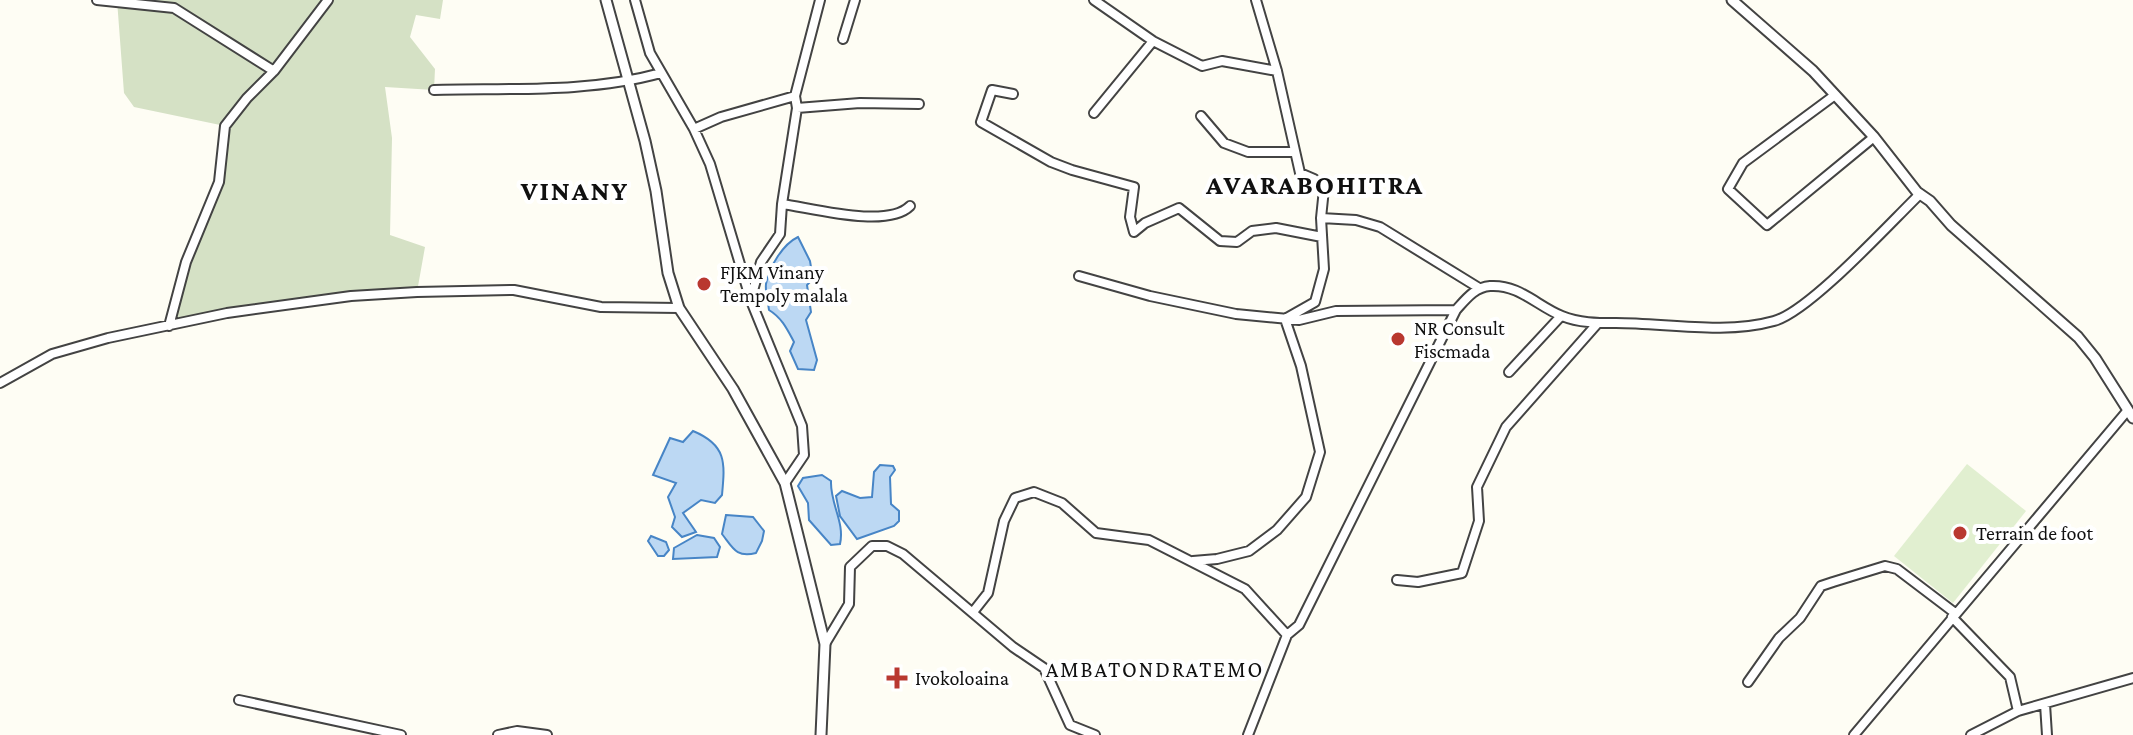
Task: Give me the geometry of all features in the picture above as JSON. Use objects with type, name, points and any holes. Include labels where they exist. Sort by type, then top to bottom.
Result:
[{"type":"street","points":[[97,0],[174,8],[274,71]]},
{"type":"street","points":[[169,326],[186,262],[219,182],[225,126],[274,71],[328,0]]},
{"type":"street","points":[[606,0],[630,82],[656,191],[668,273],[679,308],[733,389],[785,483],[825,644],[821,735]]},
{"type":"street","points":[[635,0],[650,53],[694,129],[710,164],[751,301],[802,426],[804,455],[785,483]]},
{"type":"street","points":[[751,301],[761,262],[780,234],[797,108],[795,96],[820,0]]},
{"type":"street","points":[[843,39],[855,0]]},
{"type":"street","points":[[1094,0],[1153,41],[1202,66],[1222,61],[1277,71]]},
{"type":"street","points":[[1256,0],[1277,71],[1300,173],[1314,179],[1324,189],[1321,218],[1324,269],[1315,302],[1285,319]]},
{"type":"street","points":[[1732,0],[1813,71],[1951,225],[2078,337],[2131,414],[1953,615],[1854,735]]},
{"type":"street","points":[[1094,113],[1153,41]]},
{"type":"street","points":[[434,90],[630,82],[661,73]]},
{"type":"street","points":[[1013,94],[992,90],[981,122],[1051,162],[1134,187],[1130,217],[1134,232],[1145,223],[1179,208],[1220,241],[1237,242],[1252,231],[1276,228],[1322,237]]},
{"type":"street","points":[[1835,95],[1743,163],[1728,189],[1767,225],[1874,137]]},
{"type":"street","points":[[694,129],[721,117],[795,96]]},
{"type":"street","points":[[797,108],[860,103],[919,104]]},
{"type":"street","points":[[1201,116],[1224,143],[1248,152],[1295,152]]},
{"type":"street","points":[[1248,735],[1287,635],[1299,625],[1456,310],[1479,288],[1508,287],[1537,300],[1561,316],[1597,324],[1697,327],[1773,322],[1805,304],[1920,194]]},
{"type":"street","points":[[782,204],[874,217],[898,214],[910,206]]},
{"type":"street","points":[[1321,218],[1356,220],[1380,227],[1479,288]]},
{"type":"street","points":[[1079,276],[1150,296],[1236,314],[1285,319],[1299,320],[1336,311],[1366,309],[1456,310]]},
{"type":"street","points":[[0,383],[52,354],[108,338],[227,313],[351,296],[514,290],[601,307],[679,308]]},
{"type":"street","points":[[1509,372],[1561,316]]},
{"type":"street","points":[[1192,561],[1249,551],[1277,530],[1306,497],[1320,452],[1301,366],[1285,319]]},
{"type":"street","points":[[1397,580],[1418,582],[1462,573],[1479,521],[1477,487],[1506,427],[1597,324]]},
{"type":"street","points":[[973,612],[988,593],[1004,521],[1015,498],[1034,492],[1062,503],[1096,533],[1149,540],[1245,589],[1287,635]]},
{"type":"street","points":[[825,644],[849,604],[850,567],[872,546],[887,546],[903,554],[1013,647],[1044,668],[1070,725],[1095,735]]},
{"type":"street","points":[[1748,682],[1779,638],[1800,618],[1821,586],[1885,566],[1897,569],[1953,615],[2010,677],[2018,711]]},
{"type":"street","points":[[1971,735],[2018,711],[2133,678]]},
{"type":"street","points":[[239,700],[401,735]]},
{"type":"street","points":[[2045,704],[2047,735]]},
{"type":"street","points":[[498,735],[517,731],[547,735]]},
{"type":"green space","points":[[117,0],[443,0],[440,19],[416,15],[410,37],[435,69],[434,90],[385,87],[392,138],[390,235],[425,247],[417,292],[351,296],[169,326],[187,262],[219,182],[225,126],[134,107],[124,93]]},
{"type":"green space","name":"Terrain de foot","points":[[1967,464],[2026,511],[1953,603],[1894,556]]},
{"type":"water","points":[[798,237],[810,261],[813,279],[807,285],[811,312],[806,320],[817,360],[814,370],[798,369],[790,351],[794,342],[781,320],[769,310],[766,294],[773,264],[782,250]]},
{"type":"water","points":[[693,431],[718,449],[724,473],[722,495],[715,503],[701,500],[683,513],[696,532],[682,537],[672,527],[675,517],[668,497],[676,483],[653,475],[670,438],[683,442]]},
{"type":"water","points":[[880,465],[893,466],[895,470],[890,477],[891,504],[899,511],[899,521],[894,526],[857,539],[840,516],[836,496],[842,491],[860,498],[872,497],[874,472]]},
{"type":"water","points":[[822,475],[831,481],[841,528],[840,544],[831,545],[809,520],[808,503],[798,486],[803,478]]},
{"type":"water","points":[[726,515],[753,517],[764,531],[756,553],[739,553],[729,544],[722,534]]},
{"type":"water","points":[[697,535],[714,538],[720,547],[717,557],[673,559],[674,548]]},
{"type":"water","points":[[651,536],[666,542],[669,550],[664,556],[658,556],[648,541]]},
{"type":"place","name":"FJKM Vinany Tempoly malala","points":[[704,284]]},
{"type":"place","name":"NR Consult Fiscmada","points":[[1398,339]]},
{"type":"place","name":"Terrain de foot","points":[[1960,533]]},
{"type":"place","name":"Ivokoloaina","points":[[897,678]]},
{"type":"district","name":"AVARABOHITRA","points":[[1315,184]]},
{"type":"district","name":"VINANY","points":[[575,190]]},
{"type":"district","name":"AMBATONDRATEMO","points":[[1155,669]]}]
